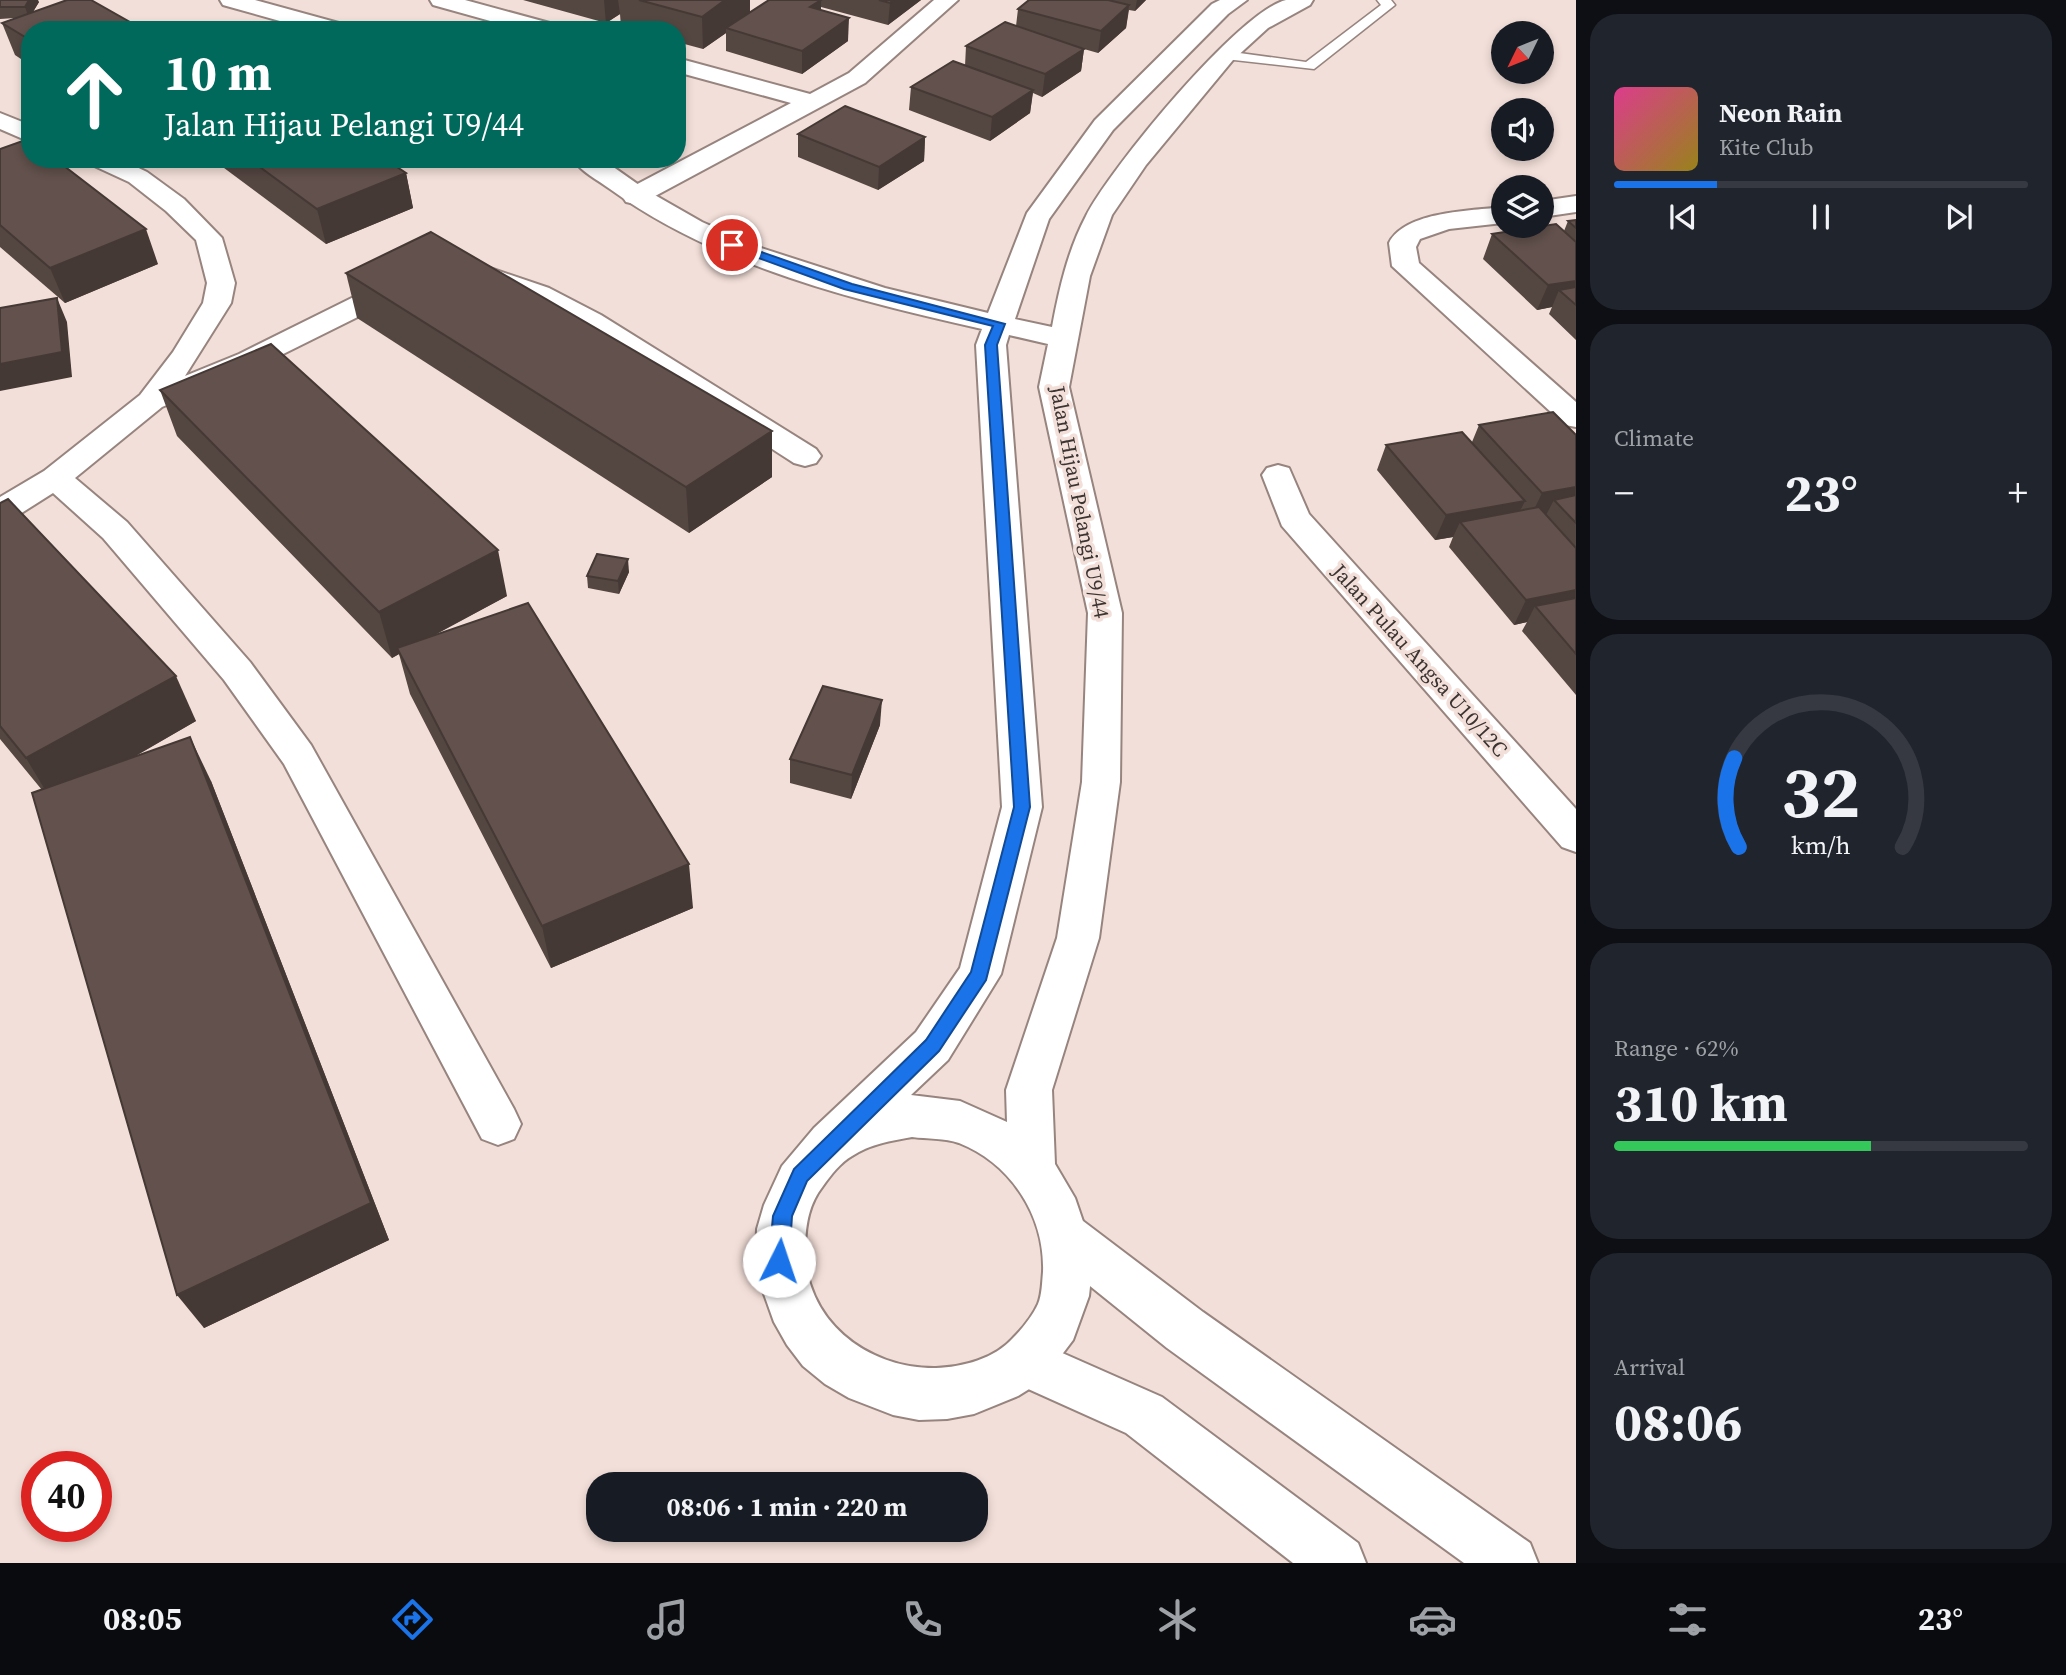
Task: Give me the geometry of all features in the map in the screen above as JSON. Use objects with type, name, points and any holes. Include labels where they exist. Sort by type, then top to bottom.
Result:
[{"type":"street","points":[[231,0],[306,21]]},
{"type":"street","points":[[441,0],[517,21]]},
{"type":"street","points":[[635,196],[857,78],[947,0]]},
{"type":"street","points":[[830,1143],[869,1123],[912,1116],[959,1122],[1002,1143],[1032,1168],[1053,1201],[1066,1237],[1068,1282],[1054,1325],[1026,1362],[989,1385],[945,1396],[900,1391],[856,1375],[820,1348],[793,1307],[779,1261],[782,1216],[800,1175],[830,1143],[932,1046],[980,974],[1022,807],[991,345],[1036,219],[1104,125],[1220,9],[1236,0]]},
{"type":"street","name":"Jalan Hijau Pelangi U9/44","points":[[1032,1168],[1029,1090],[1078,938],[1101,782],[1105,613],[1054,387],[1076,276],[1099,215],[1137,160],[1225,55],[1260,23],[1302,0]]},
{"type":"street","points":[[686,67],[813,102]]},
{"type":"street","points":[[0,120],[21,130]]},
{"type":"street","points":[[0,511],[55,478],[151,401],[186,355],[217,303],[221,283],[209,238],[175,205],[138,177],[118,168]]},
{"type":"street","points":[[597,168],[635,196],[732,245],[848,286],[1062,338]]},
{"type":"street","points":[[1554,207],[1576,204]]},
{"type":"street","points":[[1491,217],[1420,228],[1406,237],[1401,248],[1406,266],[1576,418]]},
{"type":"street","points":[[461,268],[529,290],[576,312],[638,348],[804,456]]},
{"type":"street","points":[[151,401],[249,360],[421,274]]},
{"type":"street","name":"Jalan Pulau Angsa U10/12C","points":[[1278,475],[1294,518],[1576,835]]},
{"type":"street","points":[[55,478],[115,530],[237,671],[298,755],[498,1124]]},
{"type":"street","points":[[1066,1237],[1185,1329],[1510,1563]]},
{"type":"street","points":[[1026,1362],[1144,1415],[1338,1563]]},
{"type":"lane","points":[[1225,55],[1309,66],[1389,5],[1383,0]]},
{"type":"building","points":[[0,0],[29,0],[25,7],[0,7]]},
{"type":"building","points":[[67,0],[91,0],[128,21],[21,21],[21,35],[2,23]]},
{"type":"building","points":[[639,0],[725,0],[702,17]]},
{"type":"building","points":[[769,0],[821,0],[810,7],[849,18],[802,51],[726,28]]},
{"type":"building","points":[[1029,0],[1108,0],[1129,5],[1101,31],[1018,9]]},
{"type":"building","points":[[1005,22],[1084,49],[1045,74],[966,46]]},
{"type":"building","points":[[953,61],[1033,90],[992,117],[911,87]]},
{"type":"building","points":[[845,106],[925,137],[879,167],[798,134]]},
{"type":"building","points":[[21,142],[21,168],[67,168],[146,229],[50,268],[0,225],[0,149]]},
{"type":"building","points":[[261,168],[398,168],[406,173],[317,209]]},
{"type":"building","points":[[1576,220],[1576,228],[1568,221]]},
{"type":"building","points":[[1554,224],[1576,242],[1576,281],[1548,285],[1496,238],[1554,238]]},
{"type":"building","points":[[431,232],[772,431],[686,487],[346,273]]},
{"type":"building","points":[[1576,287],[1576,305],[1559,290]]},
{"type":"building","points":[[57,298],[62,352],[0,364],[0,308]]},
{"type":"building","points":[[271,344],[498,550],[379,612],[160,390]]},
{"type":"building","points":[[1553,412],[1576,435],[1576,487],[1542,493],[1479,425]]},
{"type":"building","points":[[1462,432],[1525,501],[1446,515],[1386,445]]},
{"type":"building","points":[[1576,495],[1576,523],[1554,500]]},
{"type":"building","points":[[8,499],[176,676],[26,758],[0,726],[0,503]]},
{"type":"building","points":[[1539,507],[1576,548],[1576,590],[1526,600],[1460,522]]},
{"type":"building","points":[[597,554],[628,559],[618,581],[587,576]]},
{"type":"building","points":[[1576,598],[1576,654],[1535,606]]},
{"type":"building","points":[[528,603],[689,864],[542,926],[397,648]]},
{"type":"building","points":[[823,686],[882,700],[852,775],[790,759]]},
{"type":"building","points":[[190,737],[371,1203],[177,1295],[32,793]]},
{"type":"route","points":[[732,245],[848,286],[999,324],[991,345],[1022,807],[980,974],[932,1046],[800,1175],[782,1216],[779,1261]]}]
